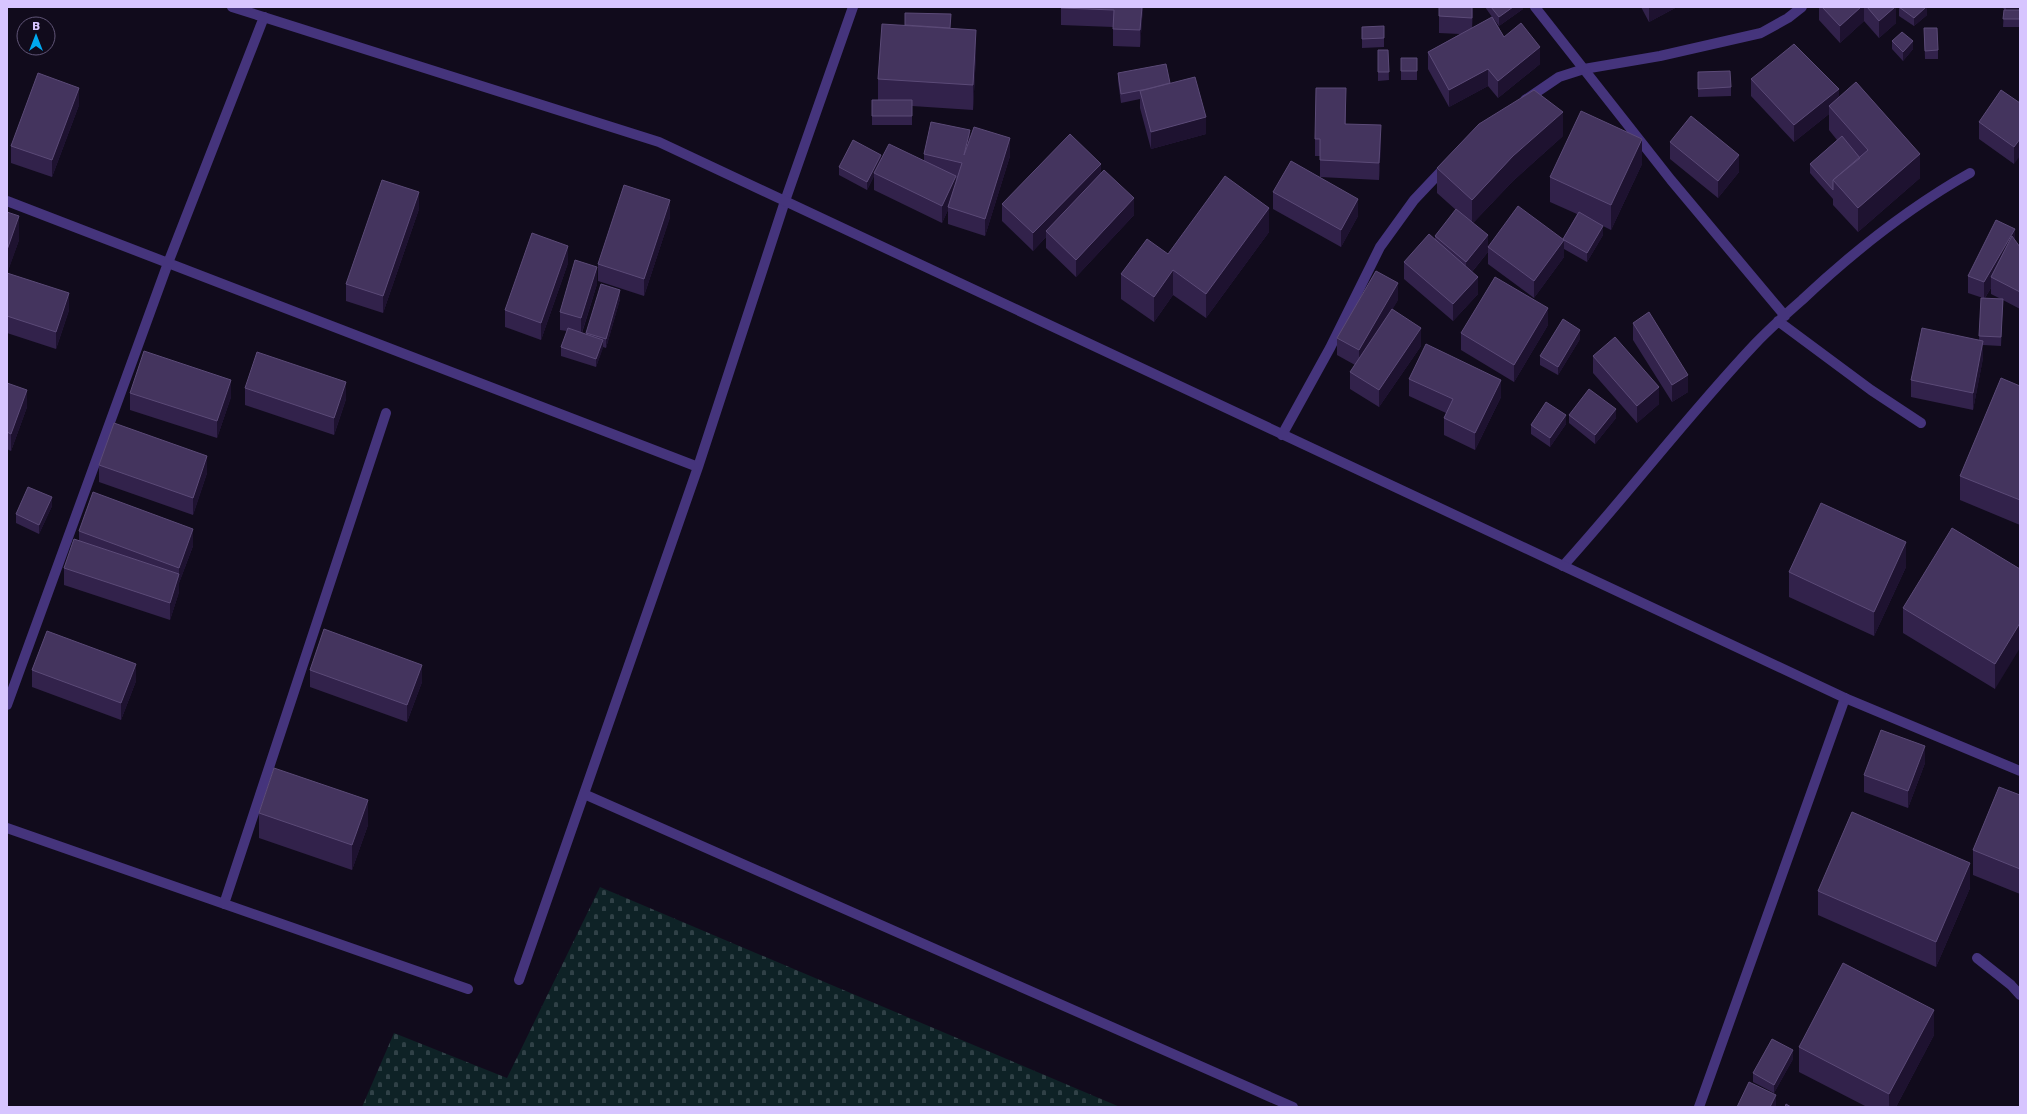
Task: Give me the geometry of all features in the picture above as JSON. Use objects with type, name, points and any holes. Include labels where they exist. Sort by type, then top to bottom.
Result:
[{"type":"street","points":[[232,7],[659,142],[1845,698],[2020,771]]},
{"type":"street","points":[[519,980],[698,467],[785,201],[853,7]]},
{"type":"street","points":[[1535,7],[1782,319],[1871,390],[1921,423]]},
{"type":"street","points":[[1519,105],[1537,90],[1559,77],[1584,69],[1660,56],[1760,33],[1788,18],[1802,7]]},
{"type":"street","points":[[7,705],[168,263],[264,17]]},
{"type":"street","points":[[1282,435],[1330,348],[1380,247],[1414,200],[1453,159]]},
{"type":"street","points":[[1563,566],[1613,511],[1722,381],[1756,343],[1840,264],[1916,205],[1970,173]]},
{"type":"street","points":[[7,201],[698,467]]},
{"type":"street","points":[[224,904],[386,413]]},
{"type":"street","points":[[1699,1107],[1845,698]]},
{"type":"street","points":[[584,794],[1293,1107]]},
{"type":"street","points":[[7,828],[468,989]]},
{"type":"street","points":[[1977,958],[2011,985],[2020,995]]},
{"type":"green space","points":[[600,887],[1120,1107],[362,1107],[394,1033],[507,1078]]},
{"type":"building","points":[[1061,7],[1142,7],[1140,30],[1113,29],[1114,10]]},
{"type":"building","points":[[1439,7],[1472,7],[1472,18],[1439,16]]},
{"type":"building","points":[[1491,7],[1513,7],[1499,17]]},
{"type":"building","points":[[1822,7],[1861,7],[1840,26]]},
{"type":"building","points":[[1867,7],[1895,7],[1879,21]]},
{"type":"building","points":[[1899,7],[1926,7],[1914,18]]},
{"type":"building","points":[[2004,10],[2020,10],[2020,19],[2003,19]]},
{"type":"building","points":[[905,13],[951,14],[950,28],[905,25]]},
{"type":"building","points":[[1492,17],[1504,37],[1521,23],[1540,47],[1498,81],[1488,69],[1449,90],[1428,52]]},
{"type":"building","points":[[882,24],[976,30],[973,85],[878,79]]},
{"type":"building","points":[[1384,26],[1384,38],[1362,39],[1362,27]]},
{"type":"building","points":[[1924,28],[1937,28],[1938,50],[1925,51]]},
{"type":"building","points":[[1902,32],[1913,41],[1903,52],[1892,41]]},
{"type":"building","points":[[1794,44],[1839,89],[1794,125],[1751,79]]},
{"type":"building","points":[[1378,50],[1388,50],[1389,72],[1378,72]]},
{"type":"building","points":[[1401,58],[1417,58],[1417,71],[1401,71]]},
{"type":"building","points":[[1166,64],[1170,83],[1121,94],[1118,73]]},
{"type":"building","points":[[1730,71],[1731,87],[1698,89],[1698,72]]},
{"type":"building","points":[[38,73],[79,88],[52,160],[11,146]]},
{"type":"building","points":[[1195,77],[1206,117],[1151,132],[1140,91]]},
{"type":"building","points":[[1856,82],[1920,154],[1858,208],[1833,180],[1868,150],[1829,106]]},
{"type":"building","points":[[1316,88],[1346,88],[1345,124],[1381,125],[1379,163],[1320,160],[1320,139],[1315,139]]},
{"type":"building","points":[[1534,90],[1563,112],[1513,156],[1472,200],[1437,168],[1479,124]]},
{"type":"building","points":[[2001,90],[2020,103],[2020,139],[2014,147],[1979,122]]},
{"type":"building","points":[[872,100],[912,100],[912,116],[872,116]]},
{"type":"building","points":[[1581,111],[1642,139],[1611,205],[1550,177]]},
{"type":"building","points":[[1691,116],[1739,155],[1718,181],[1670,142]]},
{"type":"building","points":[[931,122],[970,130],[964,155],[974,127],[1010,138],[985,219],[948,207],[962,163],[924,154]]},
{"type":"building","points":[[1070,134],[1101,164],[1033,233],[1002,204]]},
{"type":"building","points":[[1842,136],[1860,158],[1833,180],[1833,190],[1810,164]]},
{"type":"building","points":[[853,140],[881,155],[867,182],[839,167]]},
{"type":"building","points":[[889,144],[956,176],[942,206],[874,173]]},
{"type":"building","points":[[1291,161],[1358,199],[1341,230],[1273,192]]},
{"type":"building","points":[[1104,170],[1134,198],[1076,260],[1046,231]]},
{"type":"building","points":[[1225,176],[1269,208],[1206,294],[1173,270],[1154,297],[1121,274],[1147,239],[1168,254]]},
{"type":"building","points":[[382,180],[419,192],[383,296],[346,284]]},
{"type":"building","points":[[624,185],[670,200],[644,279],[598,264]]},
{"type":"building","points":[[1518,206],[1564,240],[1534,281],[1488,247]]},
{"type":"building","points":[[1456,209],[1488,235],[1466,262],[1435,236]]},
{"type":"building","points":[[7,212],[19,216],[7,250]]},
{"type":"building","points":[[1579,212],[1603,226],[1587,253],[1563,239]]},
{"type":"building","points":[[1996,220],[2015,229],[1984,282],[1968,276]]},
{"type":"building","points":[[532,233],[568,246],[541,323],[505,310]]},
{"type":"building","points":[[1429,234],[1478,277],[1453,304],[1404,262]]},
{"type":"building","points":[[2012,236],[2020,247],[2020,292],[1991,277]]},
{"type":"building","points":[[575,260],[597,267],[581,318],[560,312]]},
{"type":"building","points":[[1376,271],[1398,283],[1359,350],[1337,338]]},
{"type":"building","points":[[7,273],[69,293],[56,332],[7,316]]},
{"type":"building","points":[[1495,277],[1548,308],[1514,365],[1461,333]]},
{"type":"building","points":[[601,284],[620,290],[606,339],[586,333]]},
{"type":"building","points":[[1981,298],[2003,299],[2001,337],[1979,336]]},
{"type":"building","points":[[1392,309],[1421,328],[1379,390],[1350,372]]},
{"type":"building","points":[[1649,312],[1688,375],[1672,385],[1633,323]]},
{"type":"building","points":[[1563,319],[1580,330],[1558,367],[1540,356]]},
{"type":"building","points":[[568,328],[603,340],[596,359],[561,347]]},
{"type":"building","points":[[1922,328],[1983,341],[1973,393],[1911,380]]},
{"type":"building","points":[[1615,337],[1659,387],[1637,406],[1593,356]]},
{"type":"building","points":[[1426,344],[1501,380],[1475,433],[1444,418],[1453,399],[1409,379]]},
{"type":"building","points":[[144,351],[231,380],[217,421],[130,393]]},
{"type":"building","points":[[257,352],[346,382],[334,418],[245,388]]},
{"type":"building","points":[[2001,378],[2020,386],[2020,500],[1960,476]]},
{"type":"building","points":[[7,383],[27,390],[11,434],[7,432]]},
{"type":"building","points":[[1589,389],[1616,409],[1595,435],[1569,415]]},
{"type":"building","points":[[1546,402],[1566,415],[1550,438],[1531,425]]},
{"type":"building","points":[[114,423],[207,456],[193,498],[99,465]]},
{"type":"building","points":[[28,487],[52,497],[39,525],[16,514]]},
{"type":"building","points":[[93,492],[193,529],[179,568],[79,531]]},
{"type":"building","points":[[1821,503],[1906,542],[1874,612],[1789,572]]},
{"type":"building","points":[[1952,528],[2020,569],[2020,623],[1995,664],[1903,608]]},
{"type":"building","points":[[74,539],[179,574],[170,603],[64,568]]},
{"type":"building","points":[[324,629],[422,665],[407,705],[310,670]]},
{"type":"building","points":[[47,631],[136,664],[121,703],[32,670]]},
{"type":"building","points":[[1881,730],[1925,746],[1908,791],[1864,775]]},
{"type":"building","points":[[274,768],[368,800],[352,845],[259,813]]},
{"type":"building","points":[[1999,787],[2020,795],[2020,869],[1973,850]]},
{"type":"building","points":[[1852,812],[1970,863],[1936,942],[1818,891]]},
{"type":"building","points":[[1843,963],[1934,1010],[1889,1094],[1799,1047]]},
{"type":"building","points":[[1772,1039],[1793,1050],[1774,1085],[1753,1073]]},
{"type":"building","points":[[1749,1082],[1776,1095],[1770,1107],[1737,1107]]}]
